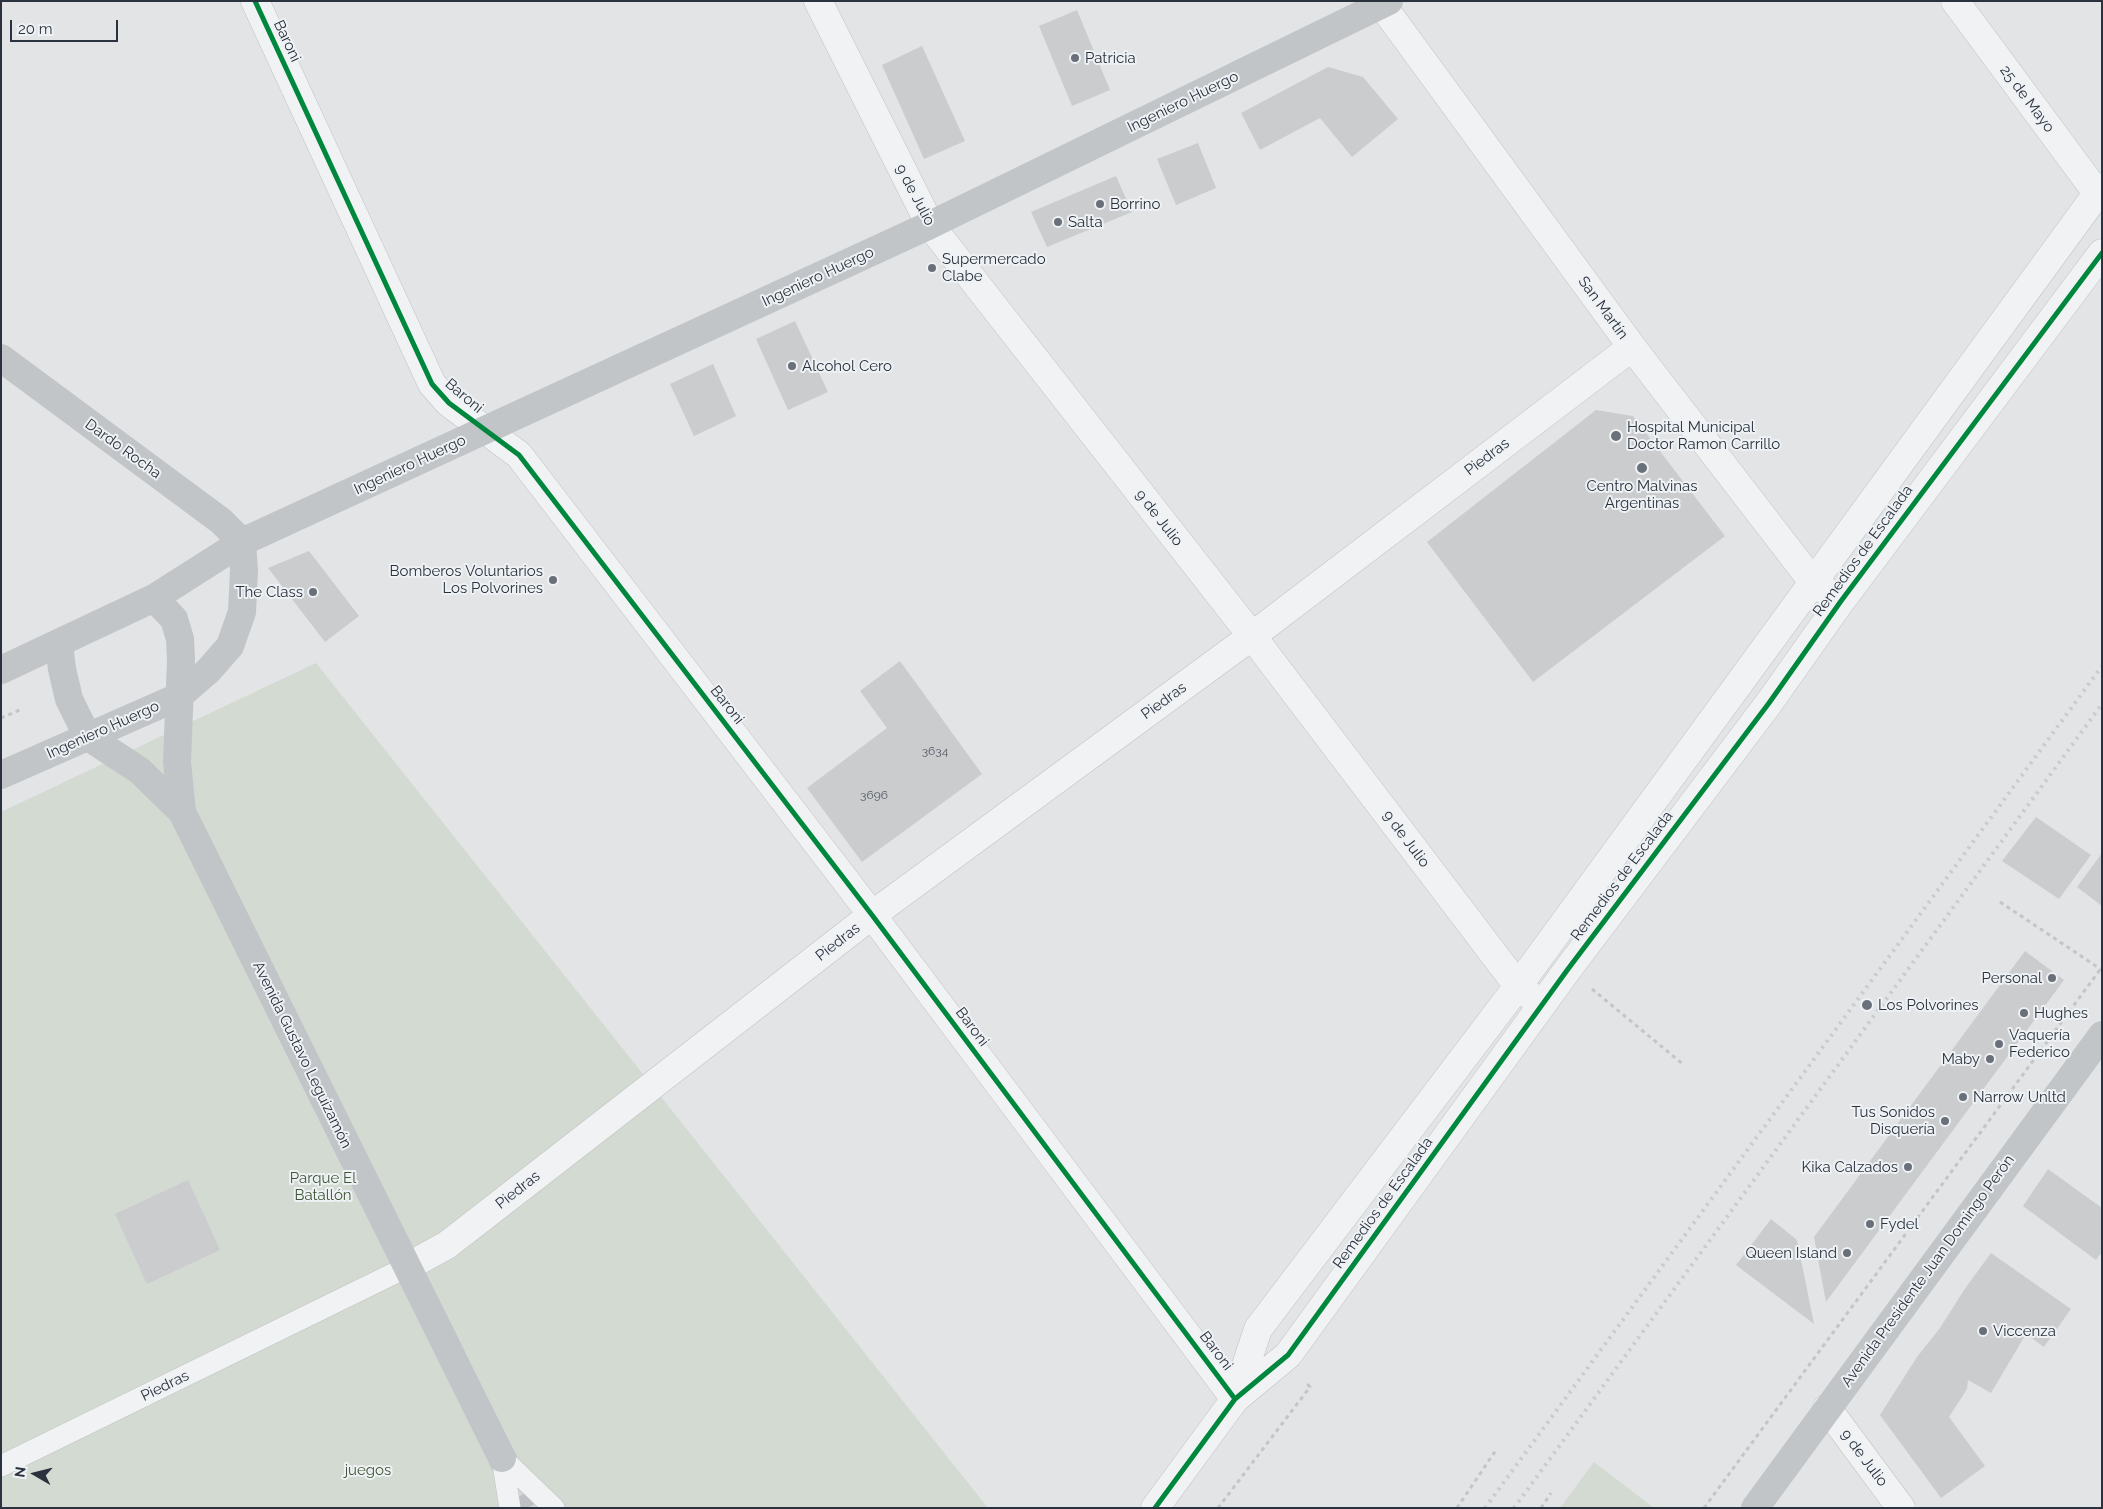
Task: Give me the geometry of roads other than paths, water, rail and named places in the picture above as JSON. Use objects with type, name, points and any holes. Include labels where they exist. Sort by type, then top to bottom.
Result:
[{"type":"street","name":"Baroni","points":[[255,1],[432,384],[449,403],[519,455],[872,915],[1235,1399]]},
{"type":"street","name":"9 de Julio","points":[[818,1],[930,225],[1252,636],[1518,986],[1542,1006]]},
{"type":"street","name":"25 de Mayo","points":[[1955,1],[2100,192]]},
{"type":"street","name":"Ingeniero Huergo","points":[[1,670],[154,598],[242,542],[930,225],[1383,3]]},
{"type":"street","name":"San Martín","points":[[1383,3],[1632,347],[1813,582],[1841,601]]},
{"type":"street","name":"Remedios de Escalada","points":[[1235,1399],[1258,1330],[1518,986],[2100,192]]},
{"type":"street","name":"Remedios de Escalada","points":[[1155,1508],[1235,1399],[1288,1355],[1568,969],[1769,703],[1841,601],[2102,252]]},
{"type":"street","name":"Piedras","points":[[407,1267],[447,1245],[872,915],[1252,636],[1632,347]]},
{"type":"street","name":"Dardo Rocha","points":[[1,358],[221,521],[242,542]]},
{"type":"street","name":"Ingeniero Huergo","points":[[1,775],[178,697],[208,671],[230,646],[242,612],[244,570],[242,542]]},
{"type":"street","points":[[154,598],[174,619],[180,639],[181,660],[178,697],[177,762],[182,812]]},
{"type":"street","points":[[59,644],[62,669],[69,699],[87,736],[140,772],[182,812]]},
{"type":"street","name":"Avenida Gustavo Leguizamón","points":[[182,812],[502,1458]]},
{"type":"street","name":"Avenida Presidente Juan Domingo Perón","points":[[1755,1508],[2102,1035]]},
{"type":"street","name":"9 de Julio","points":[[1827,1408],[1901,1508]]},
{"type":"lane","name":"Piedras","points":[[1,1466],[407,1267]]},
{"type":"lane","points":[[502,1458],[510,1508]]},
{"type":"lane","points":[[502,1458],[554,1508]]},
{"type":"tunnel","points":[[502,1458],[527,1508]]},
{"type":"railway","points":[[1485,1508],[2102,666]]},
{"type":"railway","points":[[1514,1508],[2102,704]]},
{"type":"place","name":"Patricia","points":[[1075,58]]},
{"type":"place","name":"Borrino","points":[[1100,204]]},
{"type":"place","name":"Salta","points":[[1058,222]]},
{"type":"place","name":"Supermercado Clabe","points":[[932,268]]},
{"type":"place","name":"Alcohol Cero","points":[[792,366]]},
{"type":"place","name":"Hospital Municipal Doctor Ramon Carrillo","points":[[1616,436]]},
{"type":"place","name":"Centro Malvinas Argentinas","points":[[1642,468]]},
{"type":"place","name":"Bomberos Voluntarios Los Polvorines","points":[[553,580]]},
{"type":"place","name":"The Class","points":[[313,592]]},
{"type":"place","name":"Personal","points":[[2052,978]]},
{"type":"place","name":"Los Polvorines","points":[[1867,1005]]},
{"type":"place","name":"Hughes","points":[[2024,1013]]},
{"type":"place","name":"Vaquería Federico","points":[[1999,1044]]},
{"type":"place","name":"Maby","points":[[1990,1059]]},
{"type":"place","name":"Narrow Unltd","points":[[1963,1097]]},
{"type":"place","name":"Tus Sonidos Disquería","points":[[1945,1121]]},
{"type":"place","name":"Kika Calzados","points":[[1908,1167]]},
{"type":"place","name":"Fydel","points":[[1870,1224]]},
{"type":"place","name":"Queen Island","points":[[1847,1253]]},
{"type":"place","name":"Viccenza","points":[[1983,1331]]},
{"type":"park label","name":"Parque El Batallón","points":[[323,1186]]},
{"type":"park label","name":"juegos","points":[[368,1470]]}]
